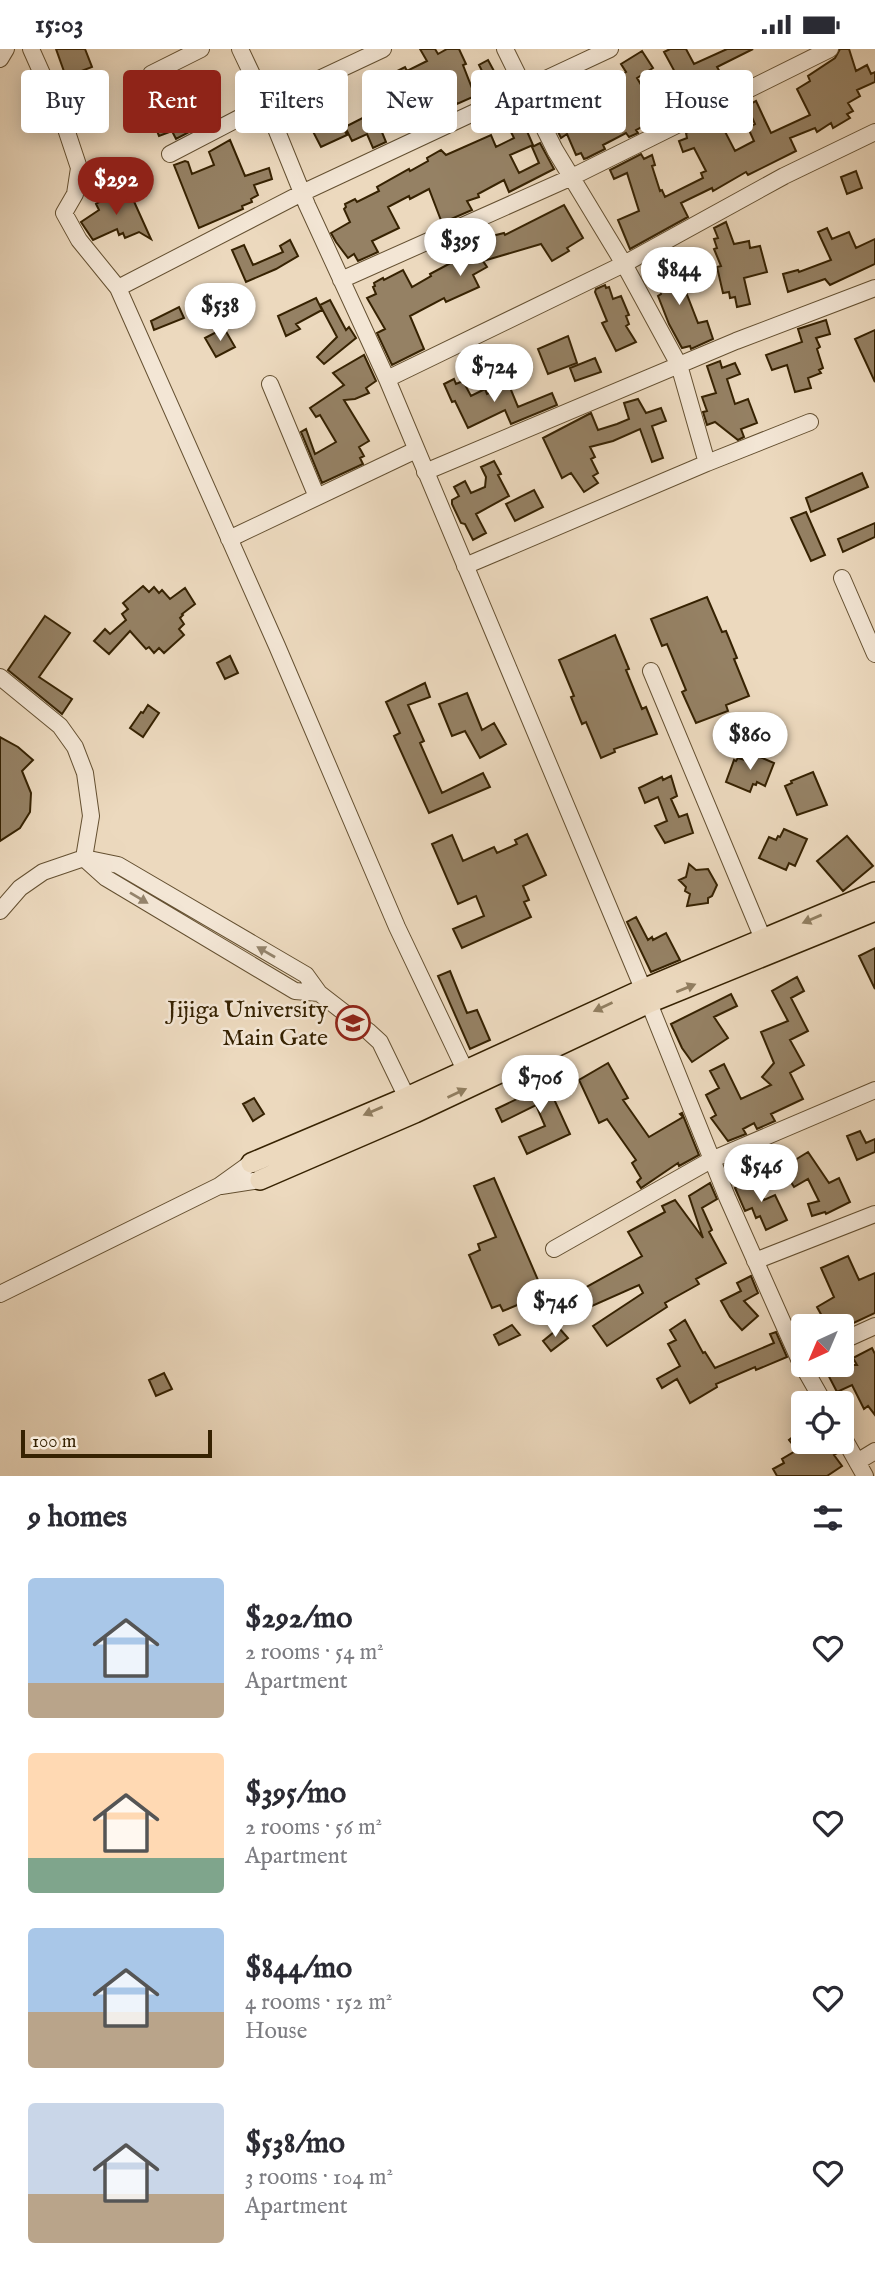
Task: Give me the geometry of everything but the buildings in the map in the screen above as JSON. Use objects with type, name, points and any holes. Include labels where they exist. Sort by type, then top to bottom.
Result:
[{"type":"main road","points":[[411,1105],[465,1070],[873,905]]},
{"type":"main road","points":[[256,1171],[411,1105],[763,939],[873,905]]},
{"type":"street","points":[[0,59],[6,49]]},
{"type":"street","points":[[31,49],[64,123],[79,168],[75,194],[64,213],[79,240],[118,288],[397,927],[465,1070]]},
{"type":"street","points":[[160,70],[201,49]]},
{"type":"street","points":[[240,49],[250,70]]},
{"type":"street","points":[[338,70],[383,49]]},
{"type":"street","points":[[505,49],[515,70]]},
{"type":"street","points":[[566,70],[610,49]]},
{"type":"street","points":[[341,280],[572,177],[830,49]]},
{"type":"street","points":[[118,288],[302,193],[471,115]]},
{"type":"street","points":[[170,154],[235,120]]},
{"type":"street","points":[[387,379],[624,264],[784,176],[875,132]]},
{"type":"street","points":[[278,133],[302,193],[387,379],[646,996],[711,1160],[791,1337]]},
{"type":"street","points":[[546,133],[624,264],[679,365],[707,463]]},
{"type":"street","points":[[425,473],[679,365],[875,288]]},
{"type":"street","points":[[270,384],[317,497]]},
{"type":"street","points":[[464,566],[810,422]]},
{"type":"street","points":[[229,539],[416,450]]},
{"type":"street","points":[[842,578],[875,654]]},
{"type":"street","points":[[651,671],[763,939]]},
{"type":"street","points":[[0,677],[60,726],[75,747],[85,772],[91,816],[84,858]]},
{"type":"street","points":[[1,907],[20,888],[43,872],[84,858],[118,865],[306,975],[319,993],[380,1042],[411,1105]]},
{"type":"street","points":[[554,1249],[711,1160],[875,1090]]},
{"type":"street","points":[[0,1294],[219,1186],[256,1171]]},
{"type":"street","points":[[755,1261],[875,1214]]},
{"type":"street","points":[[854,1336],[875,1326]]},
{"type":"street","points":[[861,1469],[875,1451]]},
{"type":"place","name":"Jijiga University Main Gate","points":[[353,1023]]}]
